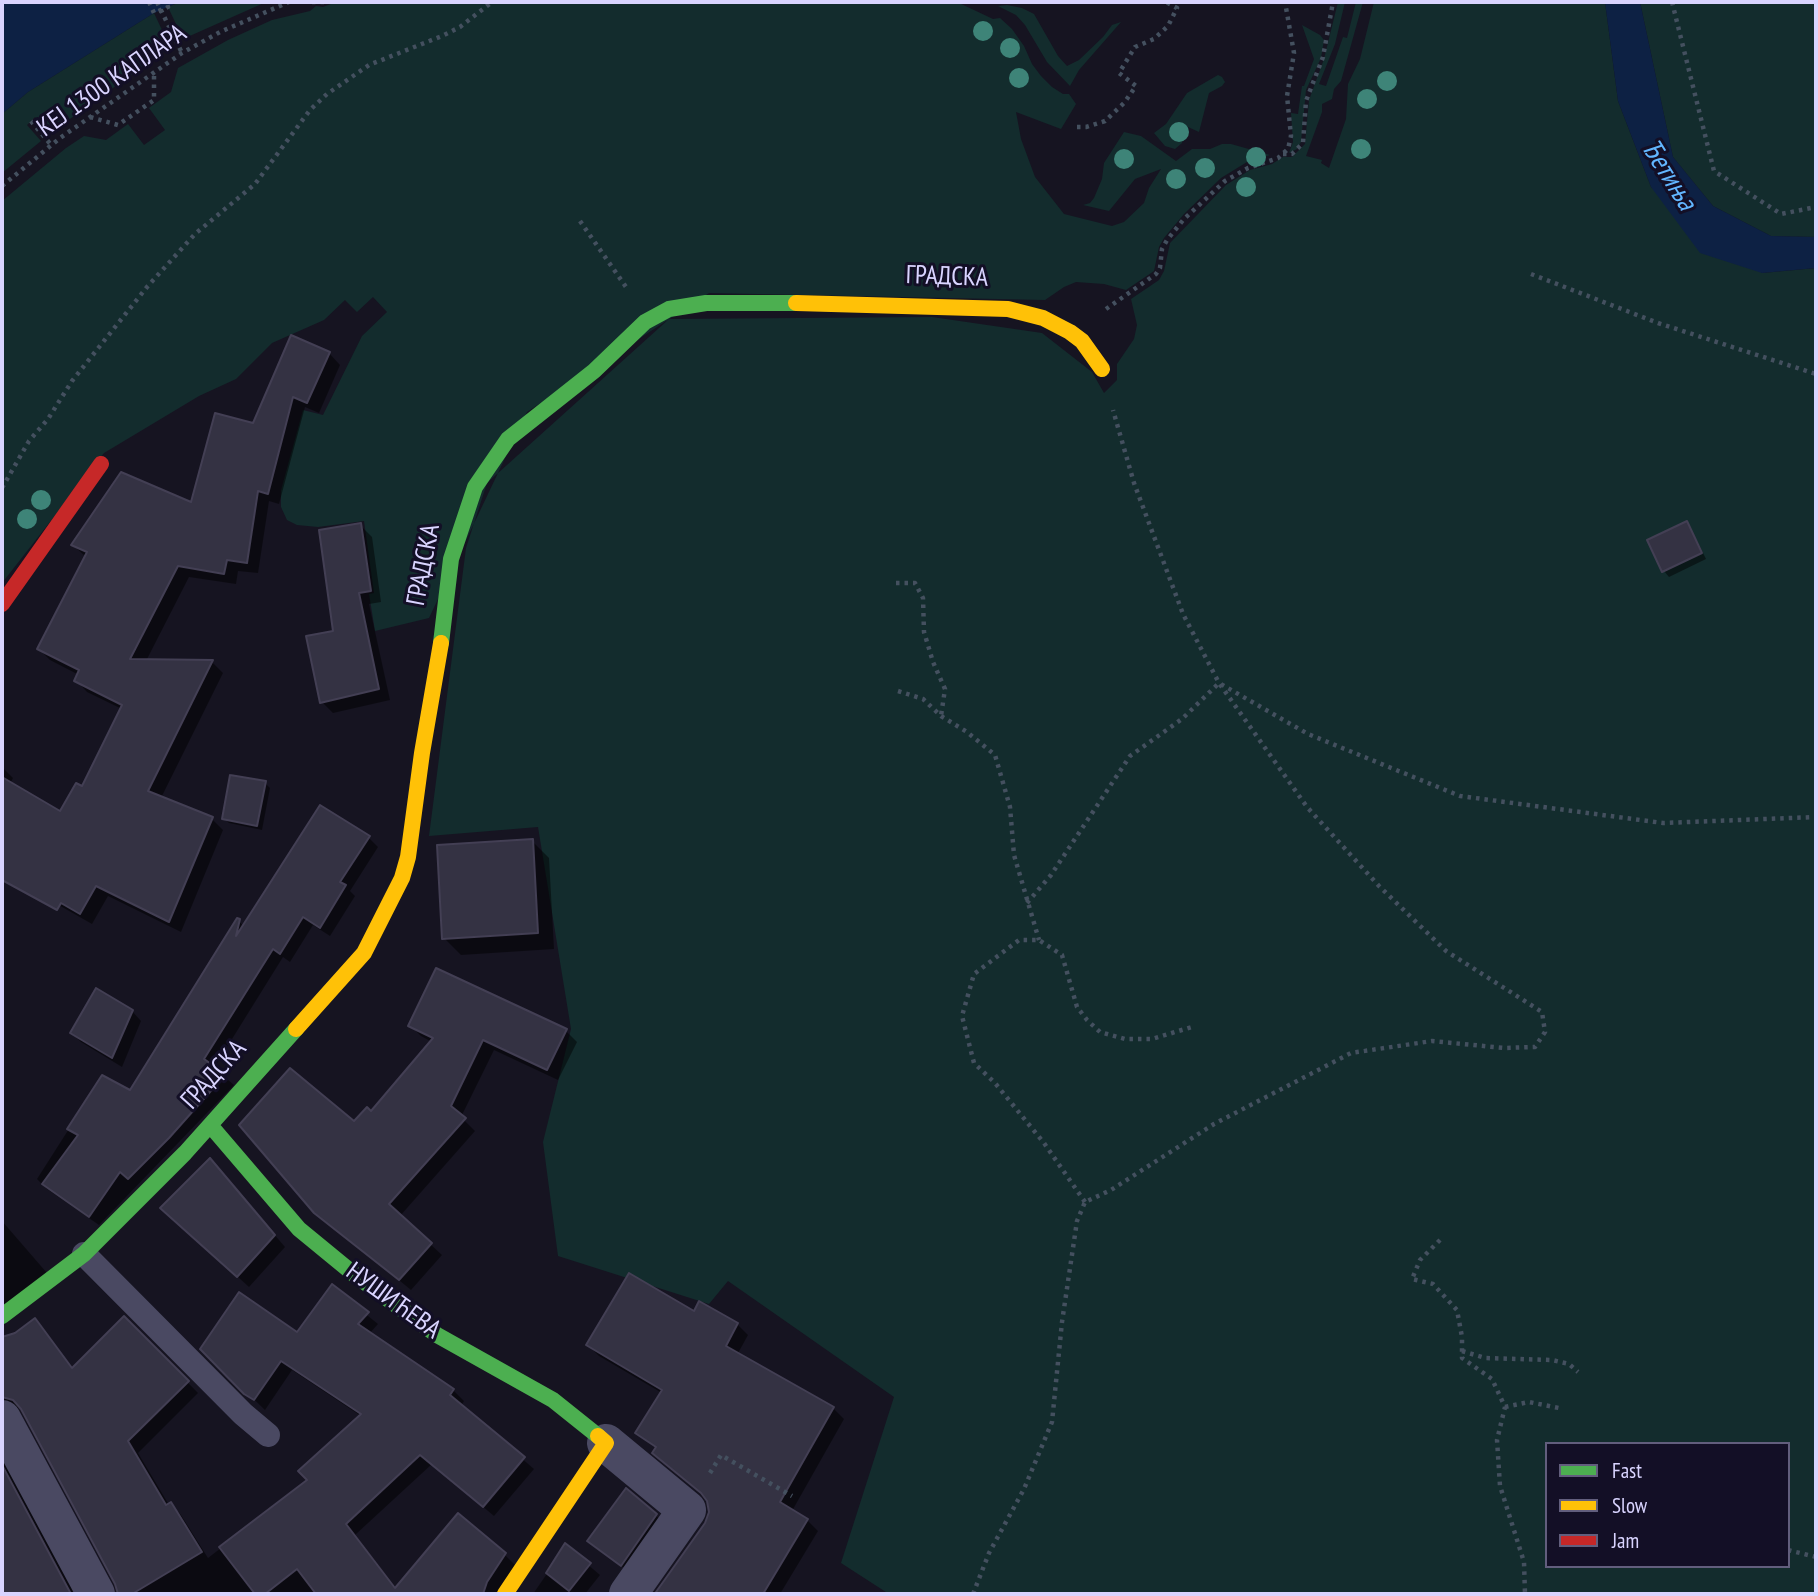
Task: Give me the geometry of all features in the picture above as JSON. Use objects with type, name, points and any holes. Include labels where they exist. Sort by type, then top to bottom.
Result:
[{"type":"street","name":"ГРАДСКА","points":[[2,1316],[84,1254],[210,1125],[364,953],[402,878],[412,837],[451,559],[475,487],[508,439],[594,372],[645,322],[669,309],[706,303],[1008,309],[1043,318],[1070,332],[1082,341],[1102,369]]},
{"type":"street","points":[[2,604],[101,464]]},
{"type":"street","name":"НУШИЋЕВА","points":[[210,1125],[299,1229],[327,1252],[437,1335],[553,1401],[687,1510]]},
{"type":"street","points":[[2,1419],[96,1594]]},
{"type":"street","points":[[505,1594],[606,1443]]},
{"type":"street","points":[[628,1594],[687,1510]]},
{"type":"lane","points":[[84,1254],[243,1414],[268,1435]]},
{"type":"path","points":[[149,2],[154,13],[168,7],[166,2]]},
{"type":"path","points":[[157,2],[182,53]]},
{"type":"path","name":"КЕЈ 1300 КАПЛАРА","points":[[2,186],[90,117],[182,53],[220,32],[289,2]]},
{"type":"path","points":[[312,2],[324,2]]},
{"type":"path","points":[[2,488],[29,441],[48,419],[72,381],[147,287],[195,234],[255,184],[310,110],[327,94],[369,65],[460,27],[492,2]]},
{"type":"path","points":[[1077,127],[1105,121],[1124,103],[1136,86],[1119,73],[1135,47],[1154,39],[1168,26],[1177,8],[1166,2]]},
{"type":"path","points":[[1070,332],[1150,280],[1160,268],[1162,249],[1167,240],[1184,219],[1224,181],[1248,167],[1278,158],[1288,149],[1291,136],[1287,105],[1294,53],[1285,2]]},
{"type":"path","points":[[1283,154],[1292,154],[1303,144],[1307,101],[1323,57],[1333,2]]},
{"type":"path","points":[[1672,2],[1714,171],[1781,214],[1816,207]]},
{"type":"path","points":[[90,117],[118,125],[137,114],[154,100],[154,72]]},
{"type":"path","points":[[31,121],[51,146]]},
{"type":"path","points":[[580,221],[618,274],[645,322]]},
{"type":"path","points":[[1531,274],[1658,323],[1816,374]]},
{"type":"path","points":[[973,1594],[989,1553],[1024,1489],[1052,1422],[1062,1322],[1077,1221],[1085,1202],[1111,1190],[1225,1118],[1351,1053],[1432,1041],[1504,1048],[1535,1047],[1545,1032],[1542,1012],[1446,951],[1380,886],[1307,807],[1219,683],[1183,614],[1133,482],[1102,369]]},
{"type":"path","points":[[896,583],[915,583],[923,598],[924,632],[945,689],[940,716]]},
{"type":"path","points":[[1219,683],[1308,734],[1460,796],[1663,823],[1816,817]]},
{"type":"path","points":[[1027,904],[1051,875],[1130,756],[1182,719],[1219,683]]},
{"type":"path","points":[[898,691],[923,699],[940,716],[968,732],[995,755],[1010,807],[1013,855],[1040,940]]},
{"type":"path","points":[[1085,1202],[1044,1143],[995,1083],[974,1063],[962,1016],[974,974],[1019,940],[1040,940],[1062,955],[1077,1007],[1100,1032],[1125,1040],[1152,1040],[1195,1026]]},
{"type":"path","points":[[1440,1240],[1420,1260],[1412,1279],[1433,1284],[1457,1310],[1462,1337],[1462,1358],[1492,1379],[1505,1407],[1497,1440],[1500,1486],[1524,1562],[1525,1594]]},
{"type":"path","points":[[1462,1351],[1496,1359],[1552,1360],[1569,1364],[1578,1372]]},
{"type":"path","points":[[1505,1407],[1529,1402],[1559,1408]]},
{"type":"path","points":[[687,1510],[721,1455],[792,1496]]},
{"type":"path","points":[[1790,1550],[1816,1557]]},
{"type":"green space","points":[[180,2],[266,2],[183,39],[168,7]]},
{"type":"green space","points":[[336,2],[957,2],[993,19],[1000,18],[1012,29],[1041,76],[1052,87],[1063,94],[1069,94],[1076,104],[1061,129],[1016,112],[1021,139],[1035,177],[1064,214],[1112,226],[1124,222],[1144,203],[1149,188],[1161,169],[1135,179],[1109,211],[1083,205],[1094,198],[1102,179],[1104,163],[1124,132],[1141,136],[1176,161],[1192,149],[1210,149],[1222,144],[1270,155],[1247,162],[1221,178],[1164,238],[1159,247],[1154,271],[1126,290],[1104,284],[1076,282],[1045,300],[709,293],[527,412],[429,618],[375,631],[369,594],[374,593],[364,521],[318,527],[297,525],[287,520],[281,507],[281,490],[303,410],[323,415],[362,336],[387,312],[373,297],[357,312],[345,300],[324,320],[272,343],[236,379],[199,396],[104,453],[2,583],[2,201],[84,136],[106,140],[128,124],[144,145],[165,130],[149,108],[171,92],[178,68],[228,40],[272,20]]},
{"type":"green space","points":[[1338,2],[1345,2],[1335,44],[1319,84],[1326,86],[1343,37],[1347,38],[1356,2],[1363,2],[1341,81],[1334,89],[1332,99],[1322,104],[1322,112],[1306,156],[1322,160],[1321,163],[1329,168],[1346,119],[1348,84],[1360,59],[1374,2],[1605,2],[1618,101],[1651,187],[1762,273],[1816,268],[1816,1594],[889,1594],[841,1563],[894,1397],[728,1281],[709,1304],[558,1256],[543,1142],[571,1029],[538,827],[429,836],[466,548],[487,483],[669,319],[932,317],[1042,333],[1092,372],[1104,393],[1117,380],[1117,364],[1134,339],[1137,325],[1131,299],[1159,280],[1164,271],[1170,243],[1226,185],[1250,170],[1272,164],[1283,157],[1292,157],[1305,144],[1309,100],[1324,59]]},
{"type":"green space","points":[[1640,2],[1816,2],[1816,237],[1771,236],[1713,206],[1673,157]]},
{"type":"green space","points":[[1007,5],[1034,14],[1058,56],[1067,66],[1079,60],[1112,25],[1121,22],[1079,70],[1070,86],[1047,62],[1016,15],[998,6]]},
{"type":"green space","points":[[154,13],[170,47],[49,134],[35,117],[27,125],[41,141],[2,173],[2,114],[28,92]]},
{"type":"green space","points":[[1302,25],[1324,40],[1321,58],[1306,90],[1301,142],[1297,149],[1289,153],[1293,142],[1291,113],[1298,114],[1302,86],[1314,59]]},
{"type":"green space","points":[[1218,75],[1225,82],[1209,93],[1199,132],[1188,127],[1183,134],[1182,143],[1175,149],[1165,146],[1154,133],[1166,124],[1187,93]]},
{"type":"water","points":[[2,2],[179,2],[154,13],[28,92],[2,114]]},
{"type":"water","name":"Ђетиња","points":[[1605,2],[1640,2],[1673,157],[1713,206],[1771,236],[1816,237],[1816,268],[1762,273],[1700,253],[1651,187],[1618,101]]},
{"type":"building","points":[[291,335],[330,352],[307,403],[293,397],[268,494],[258,491],[247,563],[227,560],[224,574],[178,566],[130,659],[213,660],[148,791],[213,817],[169,922],[96,886],[80,914],[61,903],[57,910],[2,880],[2,777],[60,811],[76,783],[82,786],[122,705],[74,681],[79,670],[37,649],[87,552],[71,545],[121,472],[191,502],[215,413],[253,423]]},
{"type":"building","points":[[1687,521],[1702,553],[1662,572],[1647,540]]},
{"type":"building","points":[[361,523],[371,591],[359,593],[379,689],[320,703],[306,636],[333,631],[319,530]]},
{"type":"building","points":[[230,775],[266,781],[257,826],[222,819]]},
{"type":"building","points":[[320,805],[370,836],[340,882],[346,885],[320,928],[303,917],[280,954],[273,949],[204,1059],[226,1074],[128,1179],[120,1172],[89,1217],[42,1184],[78,1135],[67,1129],[102,1075],[130,1090],[237,918],[240,919],[236,936]]},
{"type":"building","points":[[533,839],[538,933],[442,939],[437,845]]},
{"type":"building","points":[[436,968],[567,1029],[547,1070],[483,1040],[451,1106],[466,1118],[389,1204],[432,1243],[399,1280],[314,1213],[239,1125],[290,1068],[354,1121],[367,1107],[371,1111],[433,1038],[408,1026]]},
{"type":"building","points":[[96,988],[133,1010],[112,1058],[70,1033]]},
{"type":"building","points":[[210,1158],[275,1235],[237,1277],[160,1208]]},
{"type":"building","points":[[629,1273],[694,1311],[699,1301],[738,1323],[726,1346],[834,1407],[780,1502],[808,1519],[763,1594],[656,1592],[705,1523],[709,1512],[707,1501],[701,1493],[652,1453],[656,1447],[635,1433],[662,1390],[586,1345]]},
{"type":"building","points":[[332,1284],[369,1312],[358,1324],[454,1389],[450,1395],[525,1457],[483,1507],[420,1455],[346,1524],[395,1588],[458,1513],[506,1553],[487,1582],[483,1594],[316,1594],[297,1569],[265,1594],[255,1594],[219,1547],[307,1480],[298,1471],[361,1414],[281,1361],[254,1400],[244,1394],[200,1349],[239,1292],[297,1332]]},
{"type":"building","points":[[124,1316],[189,1381],[128,1441],[166,1505],[171,1502],[202,1552],[132,1594],[118,1594],[21,1409],[13,1400],[2,1397],[2,1337],[15,1333],[35,1318],[72,1368]]},
{"type":"building","points":[[2,1465],[71,1594],[2,1594]]},
{"type":"building","points":[[626,1488],[657,1514],[621,1566],[587,1541]]},
{"type":"building","points":[[565,1543],[591,1563],[569,1591],[546,1573]]},
{"type":"traffic: fast","points":[[441,643],[451,559],[475,487],[508,439],[594,371],[645,322],[669,309],[706,303],[796,303]]},
{"type":"traffic: fast","points":[[2,1316],[84,1254],[185,1153],[296,1029]]},
{"type":"traffic: fast","points":[[210,1125],[299,1229],[355,1275],[437,1335],[553,1400],[598,1436]]},
{"type":"traffic: slow","points":[[796,303],[1008,309],[1043,318],[1070,332],[1082,341],[1102,369]]},
{"type":"traffic: slow","points":[[296,1029],[364,953],[402,878],[408,857],[441,643]]},
{"type":"traffic: slow","points":[[505,1594],[606,1443],[598,1436]]},
{"type":"traffic: jam","points":[[2,604],[101,464]]}]
